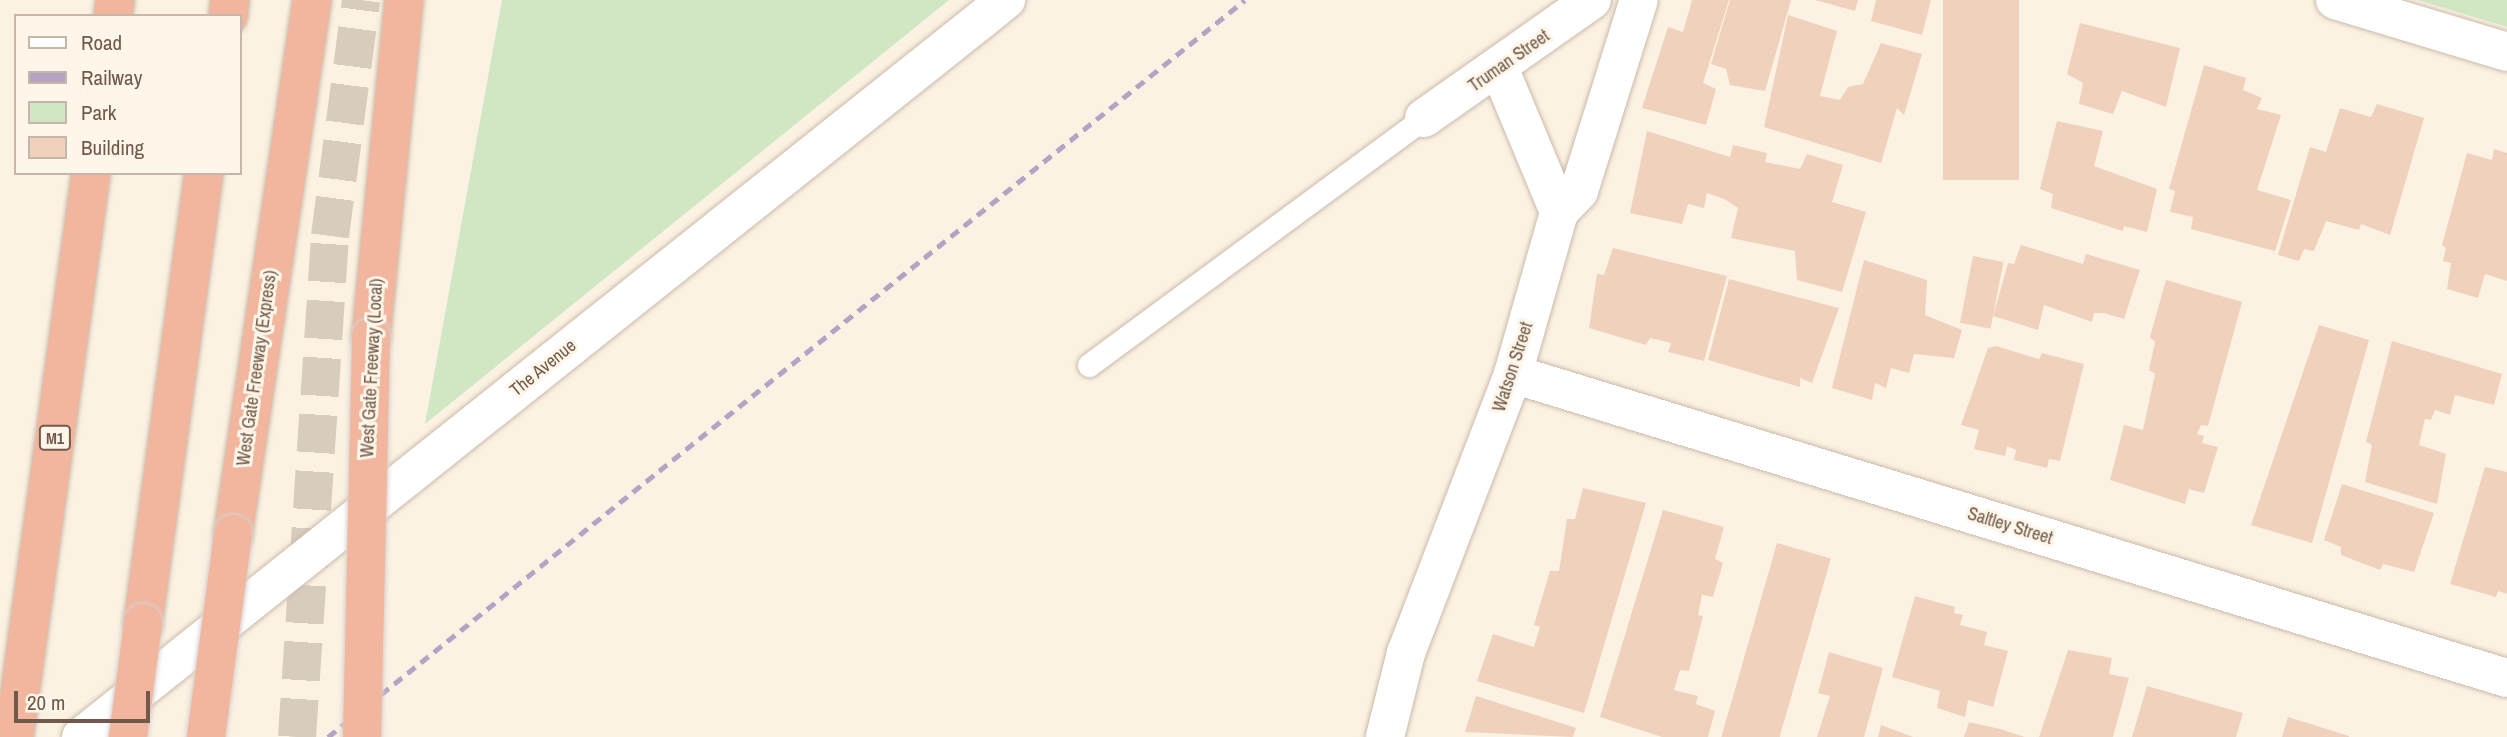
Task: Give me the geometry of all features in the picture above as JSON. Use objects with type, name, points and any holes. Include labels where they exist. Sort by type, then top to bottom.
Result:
[{"type":"highway","name":"West Gate Freeway (Express)","points":[[206,737],[233,534],[312,0]]},
{"type":"highway","name":"West Gate Freeway (Local)","points":[[362,737],[371,337],[404,0]]},
{"type":"highway","name":"M1","points":[[17,720],[91,175]]},
{"type":"highway","points":[[128,737],[204,175]]},
{"type":"street","name":"The Avenue","points":[[81,737],[1006,0]]},
{"type":"street","name":"Truman Street","points":[[1424,118],[1500,70],[1592,0]]},
{"type":"street","name":"Watson Street","points":[[1385,737],[1406,653],[1513,374],[1559,212],[1579,191],[1639,0]]},
{"type":"street","points":[[2335,0],[2507,52]]},
{"type":"street","points":[[1500,70],[1559,212]]},
{"type":"street","name":"Saltley Street","points":[[1513,374],[2507,678]]},
{"type":"lane","points":[[1088,365],[1424,118]]},
{"type":"green space","points":[[502,0],[949,0],[425,424]]},
{"type":"green space","points":[[2418,0],[2507,0],[2507,27]]},
{"type":"building","points":[[1692,0],[1729,0],[1703,83],[1716,89],[1706,125],[1642,108],[1668,27],[1683,32]]},
{"type":"building","points":[[1730,0],[1791,0],[1765,91],[1730,85],[1726,69],[1711,64]]},
{"type":"building","points":[[1815,0],[1858,0],[1855,11]]},
{"type":"building","points":[[1876,0],[1931,0],[1922,35],[1871,21]]},
{"type":"building","points":[[1943,0],[2019,0],[2019,180],[1943,180]]},
{"type":"building","points":[[1788,15],[1837,31],[1820,96],[1840,100],[1848,87],[1863,84],[1881,43],[1922,54],[1904,115],[1897,108],[1881,163],[1764,127]]},
{"type":"building","points":[[2080,23],[2180,48],[2166,107],[2122,91],[2113,114],[2079,104],[2083,83],[2067,74]]},
{"type":"building","points":[[2204,65],[2246,78],[2243,90],[2262,98],[2257,109],[2281,115],[2257,190],[2291,200],[2275,251],[2191,229],[2193,217],[2170,212],[2175,191],[2169,189]]},
{"type":"building","points":[[2377,104],[2424,118],[2390,235],[2361,224],[2359,230],[2326,221],[2314,251],[2304,249],[2299,261],[2278,255],[2310,147],[2326,152],[2340,108],[2371,117]]},
{"type":"building","points":[[2057,121],[2103,131],[2094,166],[2157,189],[2147,232],[2124,226],[2123,231],[2051,208],[2053,194],[2040,189]]},
{"type":"building","points":[[1647,131],[1730,157],[1733,145],[1767,153],[1765,162],[1800,169],[1807,154],[1843,165],[1832,202],[1866,212],[1842,292],[1797,280],[1795,251],[1731,238],[1738,208],[1724,199],[1707,193],[1704,208],[1688,204],[1682,224],[1630,213]]},
{"type":"building","points":[[2494,149],[2507,153],[2507,281],[2485,274],[2478,298],[2447,289],[2451,263],[2443,261],[2446,248],[2442,245],[2467,153],[2492,160]]},
{"type":"building","points":[[2021,245],[2083,264],[2086,254],[2140,270],[2124,319],[2094,313],[2092,322],[2044,305],[2038,330],[1993,316],[2008,263],[2014,264]]},
{"type":"building","points":[[1613,248],[1727,276],[1704,361],[1668,352],[1671,343],[1650,338],[1646,345],[1589,328],[1597,274],[1604,275]]},
{"type":"building","points":[[1973,256],[2003,262],[1990,329],[1960,323]]},
{"type":"building","points":[[1864,260],[1927,280],[1925,315],[1962,330],[1954,358],[1914,354],[1909,373],[1891,368],[1886,388],[1875,383],[1872,400],[1832,388]]},
{"type":"building","points":[[1729,279],[1839,308],[1812,383],[1800,378],[1800,387],[1708,360]]},
{"type":"building","points":[[2166,280],[2242,302],[2208,426],[2201,425],[2197,434],[2204,436],[2202,443],[2218,447],[2204,493],[2189,489],[2185,504],[2110,480],[2124,425],[2143,430],[2155,374],[2149,370],[2155,342],[2150,337]]},
{"type":"building","points":[[2319,325],[2369,340],[2312,543],[2251,525]]},
{"type":"building","points":[[2392,341],[2502,374],[2494,405],[2455,395],[2450,415],[2435,410],[2431,420],[2425,419],[2419,445],[2446,454],[2437,504],[2365,482],[2372,445],[2366,442]]},
{"type":"building","points":[[1996,346],[2039,359],[2042,353],[2084,364],[2060,461],[2049,459],[2047,468],[2014,460],[2016,450],[2007,446],[2005,456],[1974,449],[1979,430],[1961,425],[1988,348]]},
{"type":"building","points":[[2485,467],[2507,472],[2507,594],[2498,591],[2496,597],[2450,584]]},
{"type":"building","points":[[2342,484],[2434,513],[2414,572],[2383,564],[2380,570],[2341,555],[2341,547],[2324,540]]},
{"type":"building","points":[[1583,488],[1646,503],[1584,713],[1477,681],[1493,634],[1534,647],[1540,627],[1534,625],[1550,571],[1559,571],[1567,519],[1575,519]]},
{"type":"building","points":[[1663,510],[1724,527],[1715,559],[1723,563],[1713,597],[1702,595],[1698,615],[1703,616],[1689,671],[1680,670],[1674,690],[1698,696],[1696,704],[1715,711],[1708,737],[1662,737],[1600,717]]},
{"type":"building","points":[[1777,543],[1831,558],[1780,737],[1721,737]]},
{"type":"building","points":[[1915,596],[1955,607],[1954,613],[1963,615],[1960,625],[1987,632],[1984,645],[2008,651],[1993,707],[1968,700],[1965,717],[1937,708],[1940,691],[1892,677]]},
{"type":"building","points":[[2068,650],[2112,658],[2109,674],[2129,678],[2113,737],[2039,737]]},
{"type":"building","points":[[1829,652],[1883,668],[1864,737],[1817,737],[1830,696],[1818,693]]},
{"type":"building","points":[[2147,686],[2243,713],[2236,737],[2132,737]]},
{"type":"building","points":[[1476,696],[1576,728],[1573,737],[1465,732]]},
{"type":"building","points":[[2288,717],[2349,736],[2349,737],[2282,737]]},
{"type":"building","points":[[1969,722],[2000,729],[2025,737],[1964,737]]},
{"type":"building","points":[[1881,725],[1913,737],[1878,737]]},
{"type":"tunnel","points":[[297,737],[330,236],[361,0]]},
{"type":"railway","points":[[328,737],[1245,0]]}]
